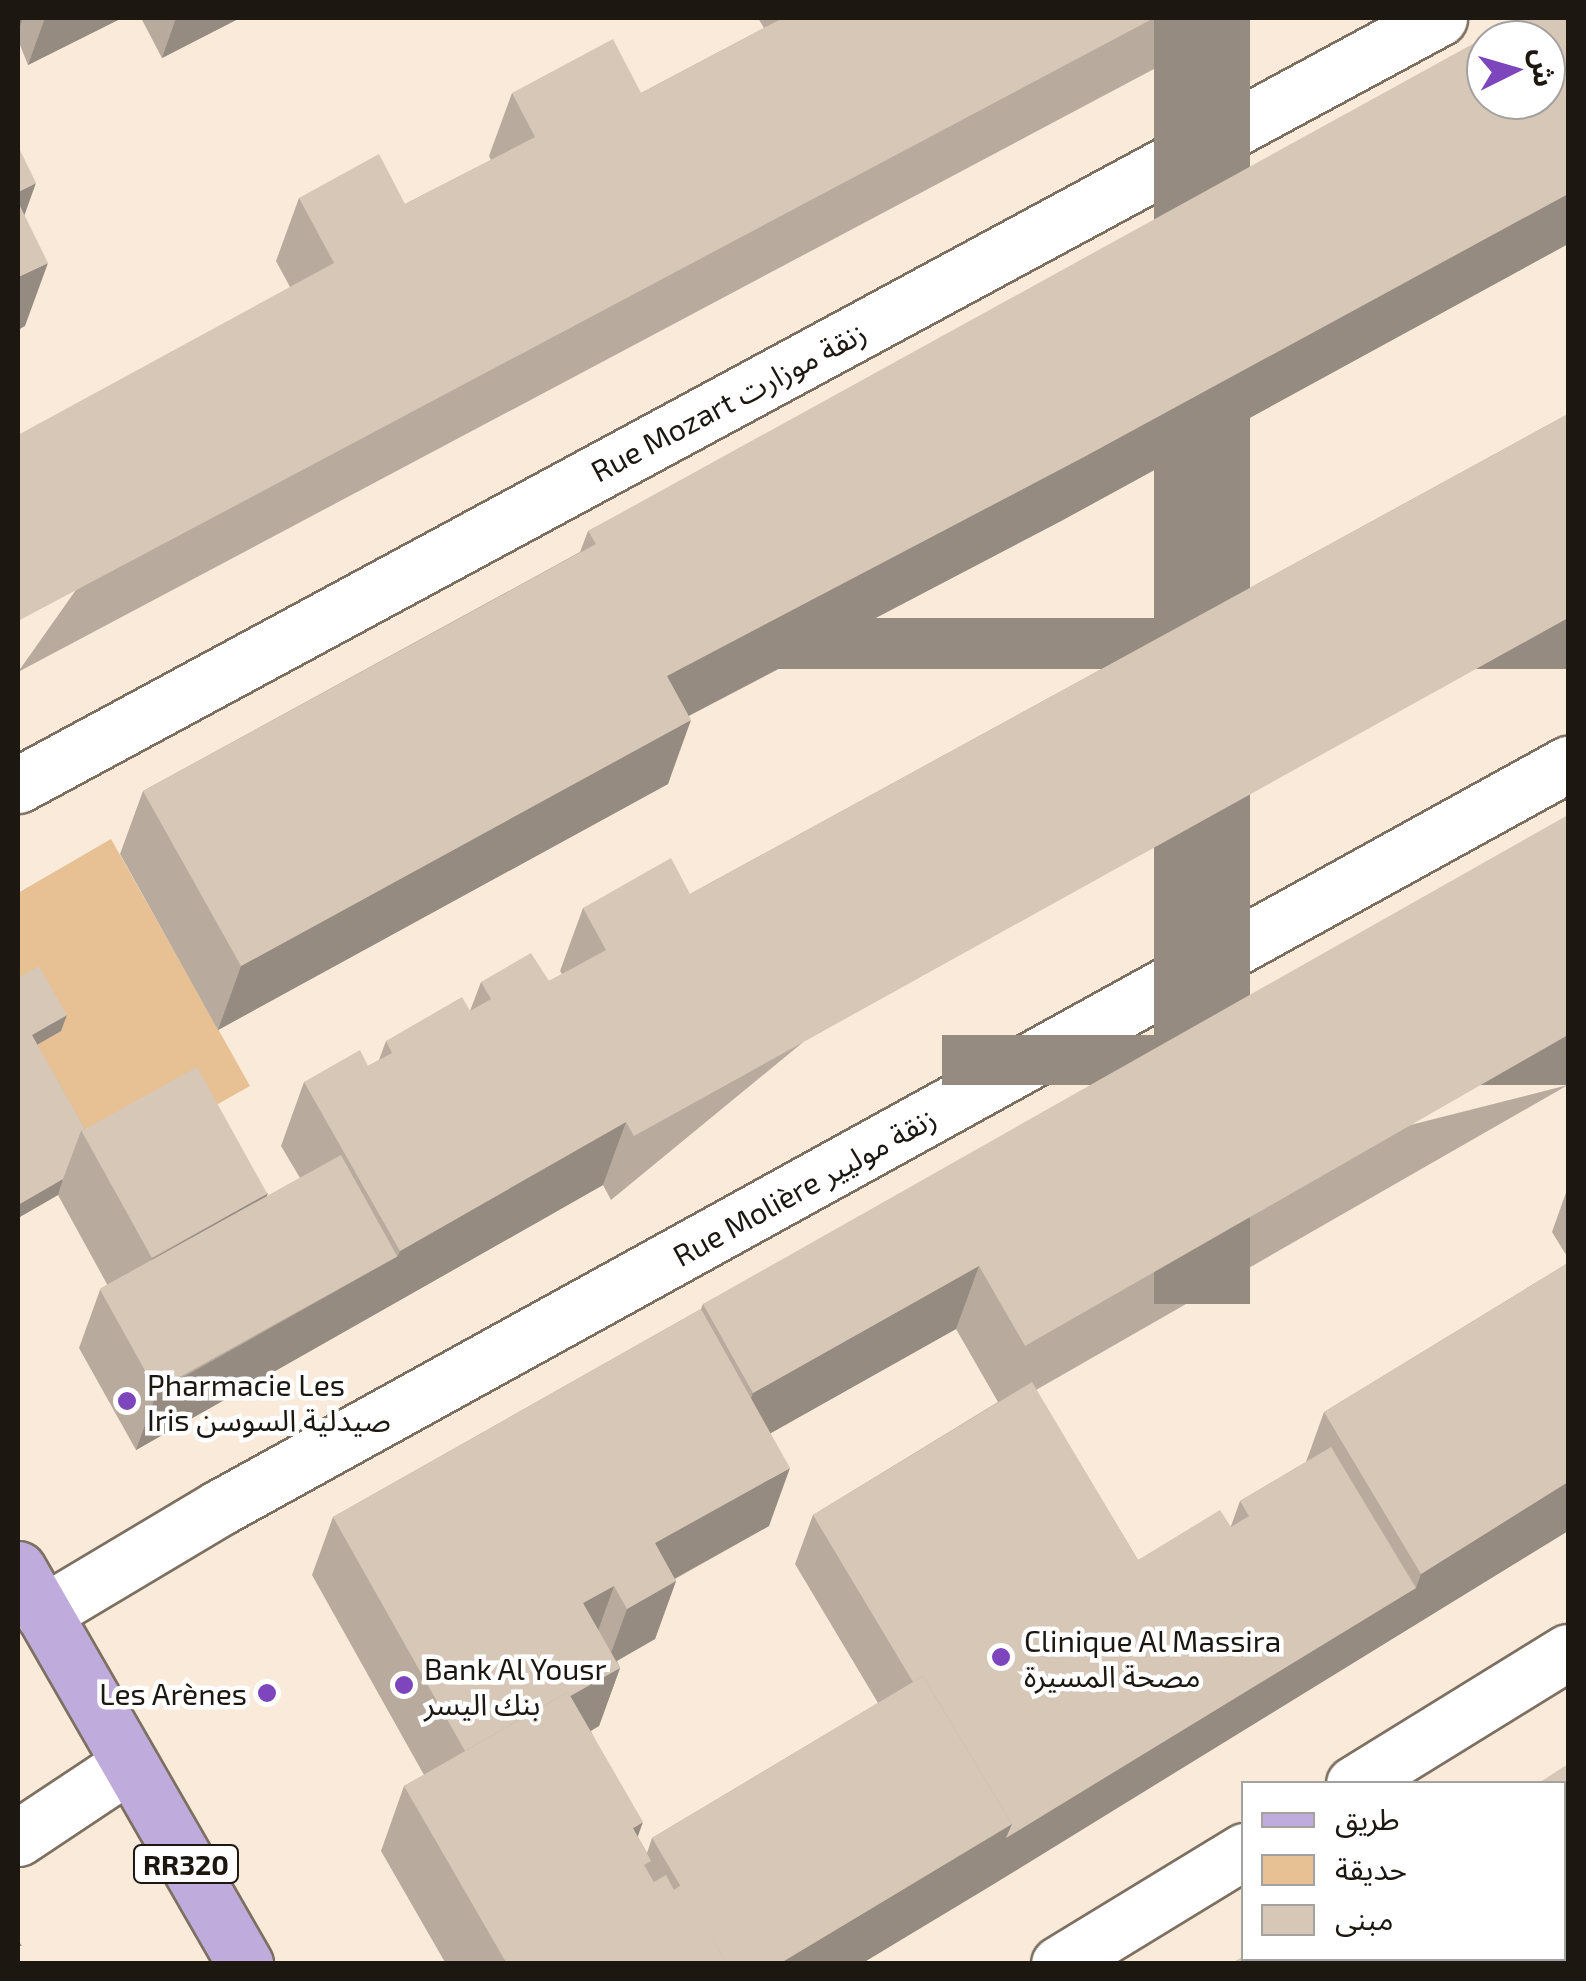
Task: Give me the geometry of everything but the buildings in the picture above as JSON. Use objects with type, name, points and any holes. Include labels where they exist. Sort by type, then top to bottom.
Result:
[{"type":"main road","name":"RR320","points":[[30,1591],[245,1964]]},
{"type":"street","name":"Rue Mozart زنقة موزارت","points":[[18,786],[1439,18]]},
{"type":"street","name":"Rue Molière زنقة موليير","points":[[30,1591],[236,1499],[1568,764]]},
{"type":"street","points":[[1359,1781],[1568,1652]]},
{"type":"street","points":[[18,1838],[128,1765]]},
{"type":"street","points":[[1059,1964],[1241,1853]]},
{"type":"green space","points":[[111,839],[250,1086],[95,1173],[26,1051],[18,991],[18,893]]},
{"type":"place","name":"Pharmacie Les Iris صيدلية السوسن","points":[[127,1401]]},
{"type":"place","name":"Clinique Al Massira مصحة المسيرة","points":[[1001,1657]]},
{"type":"place","name":"Bank Al Yousr بنك اليسر","points":[[404,1685]]},
{"type":"place","name":"Les Arènes","points":[[267,1693]]}]
